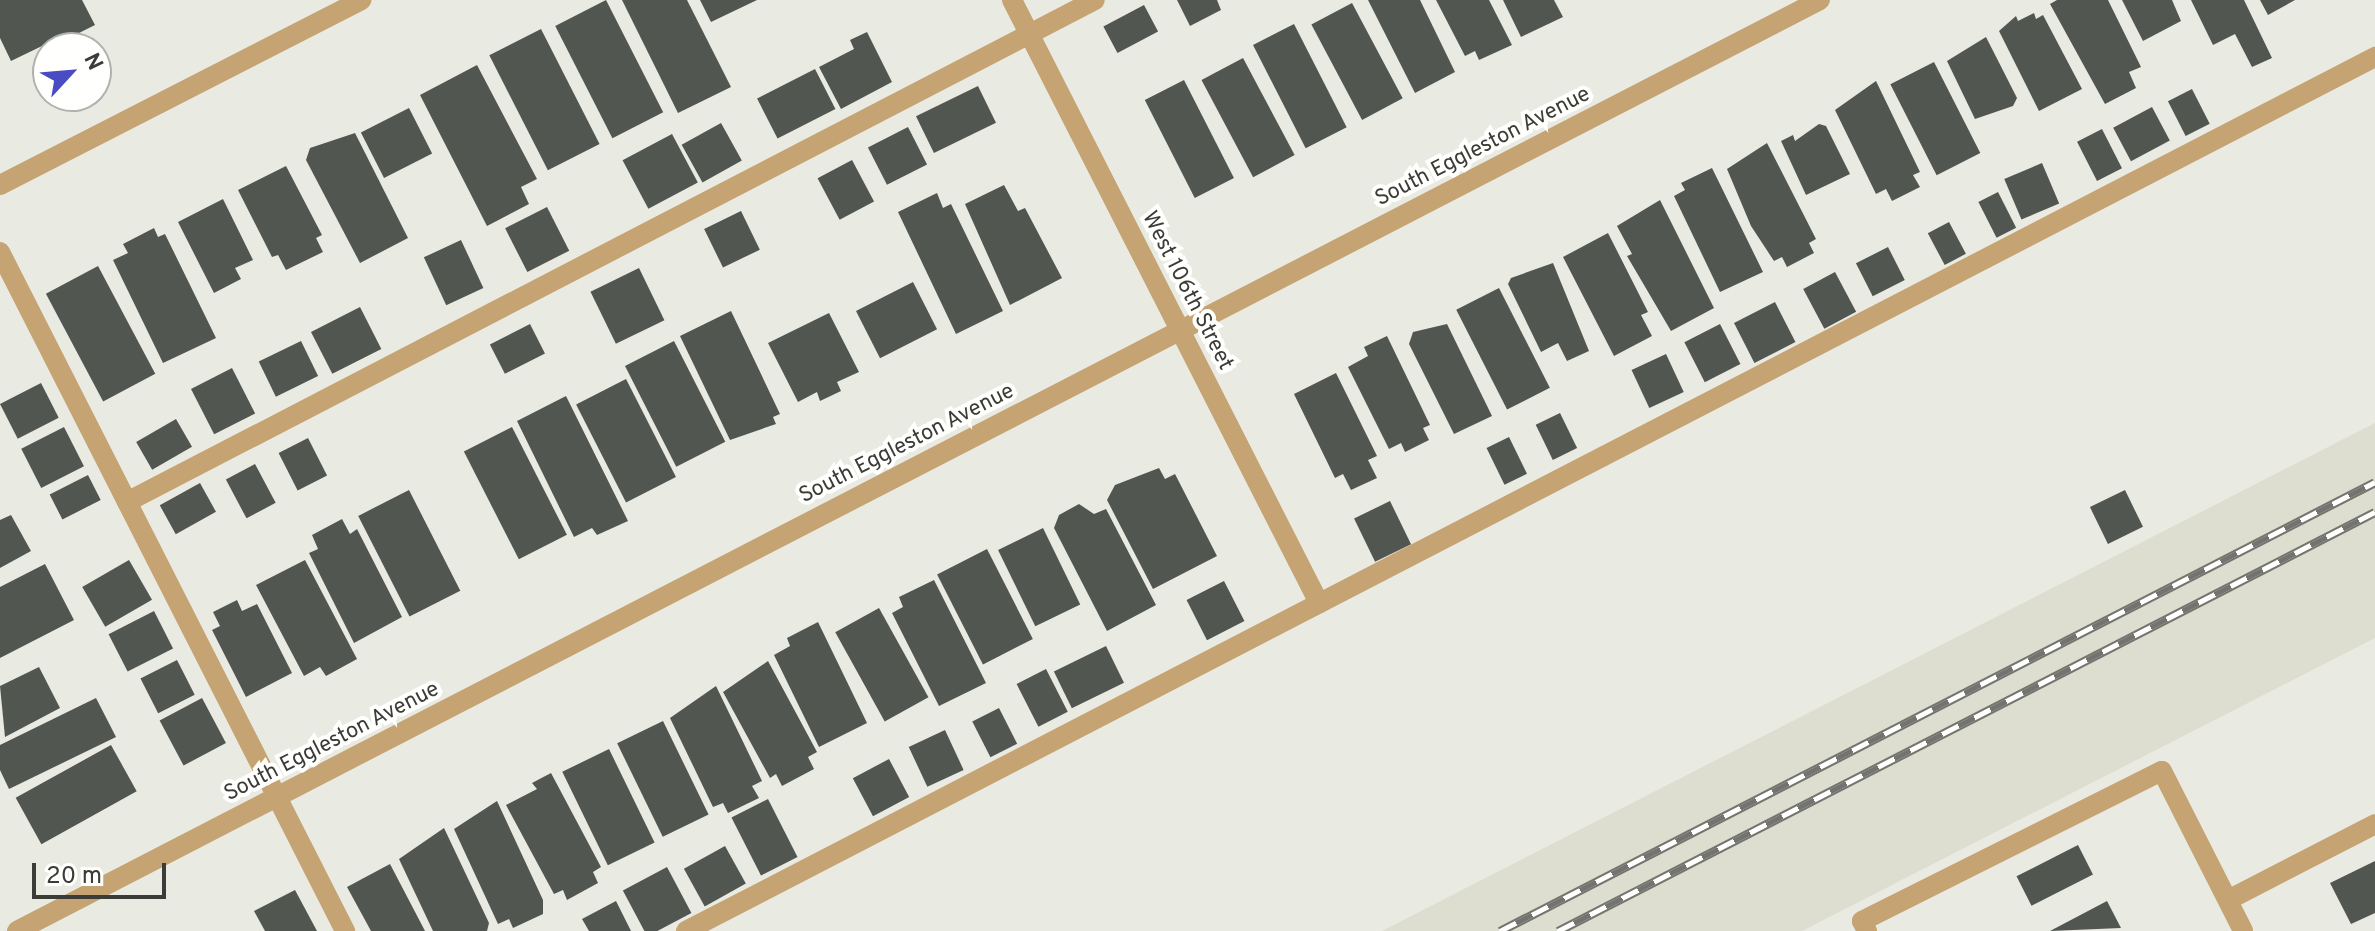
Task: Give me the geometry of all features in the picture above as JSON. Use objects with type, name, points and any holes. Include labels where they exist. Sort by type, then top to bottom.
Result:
[{"type":"street","points":[[0,185],[361,0]]},
{"type":"street","name":"West 106th Street","points":[[1012,0],[1319,603]]},
{"type":"street","points":[[127,502],[1095,0]]},
{"type":"street","name":"South Eggleston Avenue","points":[[17,931],[1820,0]]},
{"type":"street","points":[[686,931],[2375,57]]},
{"type":"street","points":[[0,252],[345,931]]},
{"type":"street","points":[[1867,931],[1862,921],[2162,771],[2243,931]]},
{"type":"street","points":[[2228,900],[2375,824]]},
{"type":"shaded area","points":[[2375,423],[2375,638],[1802,931],[1382,931]]},
{"type":"building","points":[[0,0],[82,0],[95,25],[81,32],[32,32],[32,51],[11,61],[0,38]]},
{"type":"building","points":[[606,0],[663,112],[612,138],[555,26]]},
{"type":"building","points":[[622,0],[687,0],[731,87],[678,113]]},
{"type":"building","points":[[700,0],[757,0],[711,22]]},
{"type":"building","points":[[1177,0],[1217,0],[1221,10],[1190,26]]},
{"type":"building","points":[[1368,0],[1420,0],[1455,72],[1415,93]]},
{"type":"building","points":[[1436,0],[1489,0],[1512,45],[1479,60],[1475,51],[1465,56]]},
{"type":"building","points":[[1503,0],[1554,0],[1563,17],[1521,37]]},
{"type":"building","points":[[2057,0],[2108,0],[2141,67],[2129,72],[2136,88],[2105,104],[2050,4]]},
{"type":"building","points":[[2122,0],[2172,0],[2181,21],[2143,41]]},
{"type":"building","points":[[2191,0],[2244,0],[2272,58],[2252,67],[2235,34],[2213,45]]},
{"type":"building","points":[[2260,0],[2295,0],[2268,15]]},
{"type":"building","points":[[1352,3],[1403,98],[1362,120],[1311,25]]},
{"type":"building","points":[[1144,5],[1158,31],[1117,53],[1103,27]]},
{"type":"building","points":[[2034,13],[2036,19],[2043,15],[2082,89],[2039,111],[1999,31],[2016,16],[2018,21]]},
{"type":"building","points":[[1294,24],[1347,127],[1306,148],[1253,45]]},
{"type":"building","points":[[541,29],[600,144],[548,170],[489,55]]},
{"type":"building","points":[[867,32],[892,82],[841,109],[819,67],[854,49],[850,40]]},
{"type":"building","points":[[1986,37],[2017,98],[2013,106],[1975,119],[1947,61]]},
{"type":"building","points":[[1243,58],[1295,155],[1253,177],[1202,80]]},
{"type":"building","points":[[1934,62],[1980,153],[1937,175],[1890,84]]},
{"type":"building","points":[[477,65],[537,179],[521,187],[529,204],[487,226],[420,95]]},
{"type":"building","points":[[815,69],[835,109],[778,139],[757,99]]},
{"type":"building","points":[[1184,80],[1234,178],[1195,198],[1145,100]]},
{"type":"building","points":[[1876,81],[1920,172],[1913,175],[1920,187],[1892,201],[1886,189],[1876,194],[1835,110]]},
{"type":"building","points":[[978,86],[996,123],[934,153],[916,116]]},
{"type":"building","points":[[2192,89],[2210,124],[2186,136],[2168,101]]},
{"type":"building","points":[[2152,107],[2170,141],[2131,161],[2113,128]]},
{"type":"building","points":[[409,108],[432,153],[384,178],[361,133]]},
{"type":"building","points":[[721,123],[742,161],[702,182],[682,145]]},
{"type":"building","points":[[1819,124],[1826,126],[1850,174],[1806,195],[1781,141],[1793,135],[1795,141]]},
{"type":"building","points":[[908,127],[927,164],[887,185],[868,147]]},
{"type":"building","points":[[2102,129],[2122,168],[2097,181],[2077,142]]},
{"type":"building","points":[[355,133],[408,238],[360,263],[306,160],[310,148]]},
{"type":"building","points":[[672,134],[698,183],[648,209],[623,160]]},
{"type":"building","points":[[1767,143],[1816,239],[1809,243],[1814,253],[1787,267],[1782,257],[1774,261],[1751,226],[1727,169]]},
{"type":"building","points":[[852,160],[874,201],[840,220],[818,178]]},
{"type":"building","points":[[2042,163],[2059,204],[2021,220],[2004,179]]},
{"type":"building","points":[[286,166],[322,235],[316,238],[323,252],[286,270],[278,255],[272,257],[238,190]]},
{"type":"building","points":[[1712,168],[1763,272],[1720,292],[1674,196],[1685,190],[1681,183]]},
{"type":"building","points":[[1004,185],[1018,211],[1025,208],[1062,278],[1010,305],[965,204]]},
{"type":"building","points":[[1998,192],[2016,228],[1997,238],[1978,202]]},
{"type":"building","points":[[937,193],[943,208],[951,204],[1003,311],[956,334],[898,212]]},
{"type":"building","points":[[223,199],[253,260],[235,268],[241,279],[214,293],[178,222]]},
{"type":"building","points":[[1660,200],[1714,308],[1671,331],[1627,256],[1632,254],[1617,226]]},
{"type":"building","points":[[547,207],[569,251],[527,272],[505,228]]},
{"type":"building","points":[[741,211],[760,250],[723,268],[704,229]]},
{"type":"building","points":[[1949,222],[1966,254],[1945,265],[1928,233]]},
{"type":"building","points":[[154,228],[158,237],[165,234],[216,338],[163,363],[113,260],[128,253],[123,244]]},
{"type":"building","points":[[1608,233],[1648,312],[1641,315],[1652,336],[1614,356],[1563,257]]},
{"type":"building","points":[[461,240],[483,288],[446,305],[424,257]]},
{"type":"building","points":[[1888,247],[1905,280],[1873,296],[1856,263]]},
{"type":"building","points":[[1553,263],[1589,351],[1567,361],[1558,343],[1541,352],[1508,284],[1511,278]]},
{"type":"building","points":[[98,266],[155,374],[103,401],[46,294]]},
{"type":"building","points":[[639,268],[664,320],[616,344],[590,292]]},
{"type":"building","points":[[1835,272],[1856,312],[1824,329],[1803,289]]},
{"type":"building","points":[[913,282],[937,329],[880,358],[856,311]]},
{"type":"building","points":[[1499,288],[1550,388],[1507,410],[1456,310]]},
{"type":"building","points":[[1775,302],[1795,342],[1754,363],[1734,323]]},
{"type":"building","points":[[360,307],[381,349],[332,374],[311,332]]},
{"type":"building","points":[[731,311],[780,414],[773,417],[776,424],[730,440],[680,336]]},
{"type":"building","points":[[829,313],[859,372],[837,382],[841,391],[820,401],[817,392],[798,402],[768,343]]},
{"type":"building","points":[[530,324],[545,353],[505,374],[490,344]]},
{"type":"building","points":[[1447,324],[1492,416],[1454,434],[1409,344],[1413,332]]},
{"type":"building","points":[[1720,324],[1740,364],[1705,382],[1684,342]]},
{"type":"building","points":[[1387,336],[1430,425],[1423,428],[1429,440],[1405,452],[1401,443],[1389,449],[1348,367],[1368,356],[1364,347]]},
{"type":"building","points":[[301,341],[318,376],[276,397],[259,362]]},
{"type":"building","points":[[674,341],[725,442],[676,467],[625,366]]},
{"type":"building","points":[[1666,354],[1684,392],[1649,408],[1632,370]]},
{"type":"building","points":[[232,368],[255,413],[214,434],[191,389]]},
{"type":"building","points":[[1336,373],[1377,456],[1368,460],[1377,478],[1351,490],[1343,474],[1335,478],[1294,394]]},
{"type":"building","points":[[626,379],[676,477],[626,502],[576,404]]},
{"type":"building","points":[[41,383],[59,418],[18,439],[0,404]]},
{"type":"building","points":[[566,396],[628,521],[597,535],[592,528],[574,537],[517,421]]},
{"type":"building","points":[[1560,413],[1577,448],[1553,460],[1536,425]]},
{"type":"building","points":[[176,419],[192,447],[152,470],[136,442]]},
{"type":"building","points":[[64,427],[84,466],[41,488],[21,449]]},
{"type":"building","points":[[512,427],[567,535],[519,559],[464,452]]},
{"type":"building","points":[[1509,437],[1527,474],[1505,485],[1487,448]]},
{"type":"building","points":[[308,438],[327,475],[298,490],[279,453]]},
{"type":"building","points":[[255,464],[276,503],[247,518],[226,479]]},
{"type":"building","points":[[1159,468],[1165,479],[1175,474],[1217,556],[1153,589],[1107,500],[1115,485]]},
{"type":"building","points":[[88,475],[101,500],[62,519],[50,495]]},
{"type":"building","points":[[200,483],[216,512],[176,534],[160,505]]},
{"type":"building","points":[[409,490],[460,591],[410,617],[358,516]]},
{"type":"building","points":[[2125,490],[2143,527],[2108,544],[2090,507]]},
{"type":"building","points":[[1390,501],[1411,544],[1375,562],[1354,519]]},
{"type":"building","points":[[1079,504],[1094,514],[1106,509],[1156,605],[1107,631],[1054,528],[1059,515]]},
{"type":"building","points":[[11,515],[31,551],[0,568],[0,520]]},
{"type":"building","points":[[342,519],[350,534],[357,529],[402,617],[354,643],[309,553],[318,549],[312,535]]},
{"type":"building","points":[[1043,528],[1080,604],[1035,626],[998,550]]},
{"type":"building","points":[[987,549],[1033,639],[983,664],[937,574]]},
{"type":"building","points":[[129,560],[152,600],[105,627],[82,587]]},
{"type":"building","points":[[305,560],[357,659],[326,676],[320,667],[304,676],[256,585]]},
{"type":"building","points":[[45,564],[74,620],[0,658],[0,587]]},
{"type":"building","points":[[934,580],[986,683],[939,706],[892,613],[903,607],[899,597]]},
{"type":"building","points":[[1224,581],[1244,621],[1207,640],[1187,600]]},
{"type":"building","points":[[237,600],[242,611],[257,604],[292,673],[246,697],[212,630],[220,626],[213,612]]},
{"type":"building","points":[[879,608],[928,697],[885,721],[835,632]]},
{"type":"building","points":[[154,611],[173,648],[128,672],[109,634]]},
{"type":"building","points":[[818,622],[867,723],[819,747],[774,655],[790,646],[787,638]]},
{"type":"building","points":[[1106,646],[1124,683],[1072,708],[1054,671]]},
{"type":"building","points":[[177,660],[195,695],[158,713],[140,679]]},
{"type":"building","points":[[768,661],[817,752],[808,757],[814,769],[782,786],[776,774],[770,778],[723,692]]},
{"type":"building","points":[[39,667],[60,708],[5,737],[0,686]]},
{"type":"building","points":[[1046,669],[1068,712],[1038,727],[1017,684]]},
{"type":"building","points":[[716,686],[762,781],[752,786],[759,798],[728,813],[723,803],[713,807],[670,718]]},
{"type":"building","points":[[96,698],[116,737],[9,789],[0,770],[0,745]]},
{"type":"building","points":[[202,698],[226,743],[184,766],[160,721]]},
{"type":"building","points":[[999,708],[1017,744],[990,757],[972,722]]},
{"type":"building","points":[[663,721],[709,814],[663,837],[617,743]]},
{"type":"building","points":[[945,730],[964,770],[927,787],[909,747]]},
{"type":"building","points":[[111,745],[137,791],[41,844],[16,798]]},
{"type":"building","points":[[609,749],[655,842],[608,865],[562,772]]},
{"type":"building","points":[[889,759],[909,797],[873,816],[853,778]]},
{"type":"building","points":[[551,773],[601,867],[593,872],[598,883],[567,900],[563,890],[554,894],[506,805],[537,789],[532,783]]},
{"type":"building","points":[[768,799],[798,857],[761,876],[731,818]]},
{"type":"building","points":[[497,801],[543,900],[543,914],[513,928],[509,919],[498,924],[454,829]]},
{"type":"building","points":[[444,828],[489,923],[487,931],[433,931],[399,859]]},
{"type":"building","points":[[2078,845],[2093,874],[2032,906],[2017,876]]},
{"type":"building","points":[[725,846],[746,884],[705,906],[684,869]]},
{"type":"building","points":[[2375,861],[2375,913],[2351,924],[2330,883]]},
{"type":"building","points":[[390,864],[425,931],[371,931],[347,887]]},
{"type":"building","points":[[667,867],[691,913],[657,931],[644,931],[623,890]]},
{"type":"building","points":[[295,890],[317,931],[265,931],[254,911]]},
{"type":"building","points":[[616,901],[631,931],[589,931],[582,919]]},
{"type":"building","points":[[2107,901],[2121,928],[2050,931]]},
{"type":"railway","points":[[1500,931],[2375,482]]},
{"type":"railway","points":[[1558,931],[2375,512]]}]
